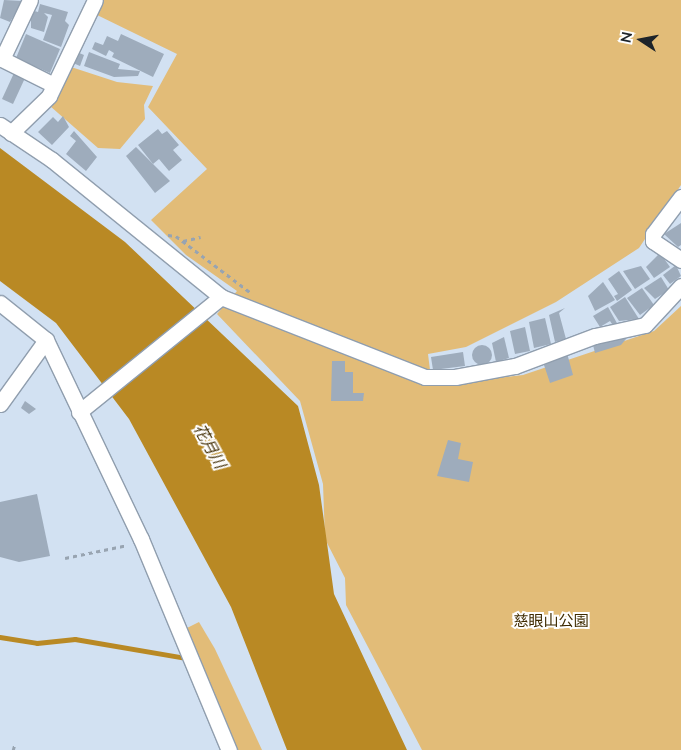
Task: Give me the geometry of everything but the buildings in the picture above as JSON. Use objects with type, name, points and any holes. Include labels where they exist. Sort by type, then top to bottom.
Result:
[{"type":"street","points":[[30,0],[1,59],[54,85]]},
{"type":"street","points":[[95,0],[54,85],[6,129],[52,160],[221,297],[425,377],[455,377],[515,366],[595,336],[645,325],[681,286]]},
{"type":"street","points":[[681,197],[653,234],[653,241],[681,260]]},
{"type":"street","points":[[79,412],[221,297]]},
{"type":"street","points":[[0,303],[46,340],[141,539],[229,750]]},
{"type":"street","points":[[0,404],[46,340]]},
{"type":"path","points":[[166,235],[183,241],[247,288],[266,315]]},
{"type":"path","points":[[183,241],[201,237]]},
{"type":"path","points":[[65,558],[112,550],[141,539]]},
{"type":"path","points":[[13,750],[15,743]]},
{"type":"green space","name":"慈眼山公園","points":[[101,0],[681,0],[681,185],[639,248],[556,302],[466,347],[428,354],[432,386],[523,375],[654,331],[681,306],[681,750],[422,750],[346,605],[345,578],[325,539],[323,484],[300,401],[217,314],[237,291],[186,255],[151,220],[207,169],[148,107],[177,54],[95,14]]},
{"type":"green space","points":[[68,66],[117,82],[153,86],[144,105],[145,119],[120,149],[98,148],[50,106]]},
{"type":"green space","points":[[199,622],[215,649],[262,750],[232,750],[185,629]]},
{"type":"water","name":"花月川","points":[[0,148],[125,242],[298,406],[319,485],[334,594],[407,750],[287,750],[231,607],[129,419],[56,323],[0,281]]},
{"type":"waterway","points":[[0,637],[37,643],[75,639],[180,657]]}]
